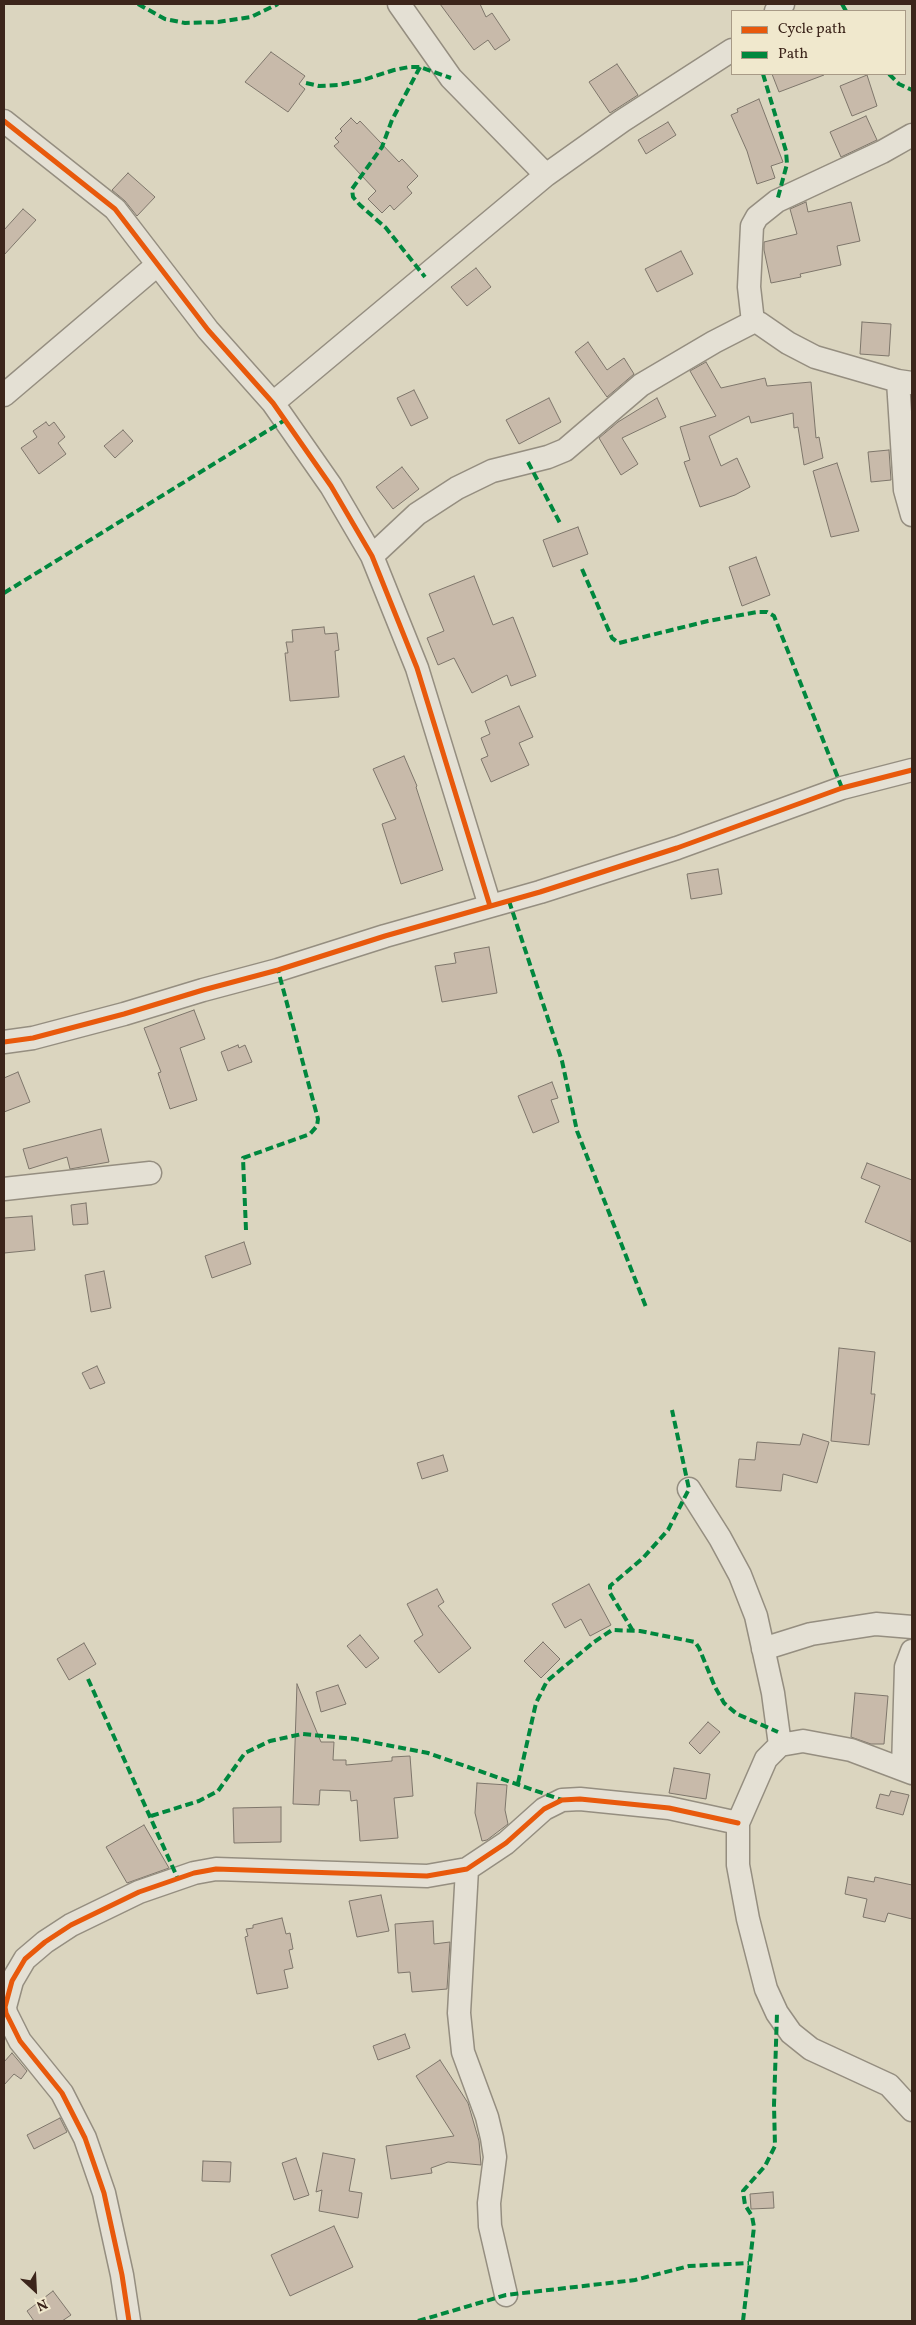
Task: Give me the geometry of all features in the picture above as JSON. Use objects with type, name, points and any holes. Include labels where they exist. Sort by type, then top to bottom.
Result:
[{"type":"street","points":[[399,4],[451,78],[546,175]]},
{"type":"street","points":[[273,404],[546,175],[622,121],[731,51]]},
{"type":"street","points":[[4,121],[115,209],[208,330],[273,404],[331,486],[372,556],[417,668],[490,906]]},
{"type":"street","points":[[753,322],[749,287],[752,226],[763,211],[790,194],[847,169],[912,135]]},
{"type":"street","points":[[4,395],[157,264]]},
{"type":"street","points":[[372,556],[417,514],[456,488],[492,471],[548,457],[566,450],[641,385],[714,342],[753,322],[757,322],[788,343],[815,357],[905,382],[905,490],[912,515]]},
{"type":"street","points":[[4,1042],[33,1038],[124,1014],[490,906],[677,848],[842,788],[912,770]]},
{"type":"street","points":[[4,1189],[150,1173]]},
{"type":"street","points":[[689,1490],[720,1538],[740,1575],[756,1616],[773,1693],[780,1746]]},
{"type":"street","points":[[763,1649],[811,1634],[876,1624],[912,1627]]},
{"type":"street","points":[[912,1651],[906,1667],[908,1771],[842,1748],[802,1741],[780,1746],[766,1760],[738,1823],[738,1865],[748,1919],[766,1989],[777,2013],[791,2033],[811,2049],[889,2084],[912,2110]]},
{"type":"street","points":[[130,2321],[104,2192],[85,2138],[62,2093],[20,2041],[6,2013],[5,2007],[12,1981],[25,1959],[71,1925],[139,1892],[194,1873],[216,1869],[244,1869],[427,1876],[467,1869],[499,1849],[544,1809],[562,1800],[580,1799],[669,1808],[738,1823]]},
{"type":"street","points":[[467,1869],[459,2014],[462,2052],[487,2117],[492,2138],[495,2157],[489,2203],[490,2226],[506,2295]]},
{"type":"building","points":[[440,4],[480,4],[486,17],[492,13],[510,40],[495,50],[488,40],[474,50]]},
{"type":"building","points":[[271,52],[305,76],[299,84],[305,89],[288,112],[245,82]]},
{"type":"building","points":[[617,64],[638,95],[610,113],[589,82]]},
{"type":"building","points":[[772,75],[824,75],[779,92]]},
{"type":"building","points":[[867,75],[877,106],[852,116],[840,86]]},
{"type":"building","points":[[759,99],[783,162],[771,166],[775,178],[757,184],[747,151],[731,115],[738,112],[737,109]]},
{"type":"building","points":[[866,116],[877,140],[841,157],[830,132]]},
{"type":"building","points":[[351,118],[357,124],[360,121],[399,162],[402,159],[418,176],[407,187],[412,193],[394,210],[390,205],[382,213],[368,199],[376,191],[334,146],[339,142],[335,138],[342,131],[340,129]]},
{"type":"building","points":[[668,122],[676,135],[646,154],[638,140]]},
{"type":"building","points":[[128,173],[155,197],[137,216],[125,201],[112,190]]},
{"type":"building","points":[[806,202],[808,212],[851,202],[860,241],[837,246],[841,265],[800,274],[801,277],[771,283],[764,242],[797,234],[790,209]]},
{"type":"building","points":[[23,209],[36,220],[4,255],[4,230]]},
{"type":"building","points":[[681,251],[693,274],[657,292],[645,269]]},
{"type":"building","points":[[476,268],[491,287],[467,306],[451,287]]},
{"type":"building","points":[[862,322],[891,324],[889,356],[860,354]]},
{"type":"building","points":[[588,342],[607,370],[624,358],[634,374],[607,397],[575,352]]},
{"type":"building","points":[[706,362],[721,388],[765,378],[767,386],[811,382],[816,438],[819,437],[823,458],[804,465],[798,427],[794,428],[793,413],[751,423],[749,416],[709,436],[721,466],[737,458],[750,487],[735,495],[700,507],[684,462],[690,460],[680,427],[716,416],[690,371]]},
{"type":"building","points":[[414,390],[428,418],[411,426],[397,398]]},
{"type":"building","points":[[549,398],[561,422],[519,444],[506,420]]},
{"type":"building","points":[[657,398],[666,417],[622,438],[638,464],[621,475],[599,438],[618,422]]},
{"type":"building","points":[[46,422],[49,426],[54,422],[65,437],[58,443],[66,454],[39,474],[21,448],[37,437],[33,431]]},
{"type":"building","points":[[123,430],[133,441],[115,458],[104,446]]},
{"type":"building","points":[[889,450],[891,480],[871,482],[868,452]]},
{"type":"building","points":[[837,463],[859,531],[831,537],[813,471]]},
{"type":"building","points":[[402,467],[419,489],[393,509],[376,487]]},
{"type":"building","points":[[578,527],[588,554],[553,567],[543,540]]},
{"type":"building","points":[[756,557],[770,595],[742,606],[729,567]]},
{"type":"building","points":[[474,576],[493,625],[513,617],[536,676],[511,686],[507,675],[472,693],[454,658],[438,665],[427,638],[444,631],[429,594]]},
{"type":"building","points":[[324,627],[325,634],[337,633],[339,650],[335,651],[339,697],[290,701],[285,653],[288,653],[286,642],[293,642],[292,630]]},
{"type":"building","points":[[519,706],[533,737],[519,743],[529,765],[491,782],[481,759],[488,756],[481,738],[490,734],[485,721]]},
{"type":"building","points":[[404,756],[417,786],[443,870],[401,884],[382,824],[396,819],[373,769]]},
{"type":"building","points":[[718,869],[722,894],[691,899],[687,874]]},
{"type":"building","points":[[489,947],[497,993],[442,1002],[435,966],[456,963],[454,953]]},
{"type":"building","points":[[194,1010],[205,1039],[180,1048],[197,1100],[170,1109],[158,1073],[161,1072],[144,1028]]},
{"type":"building","points":[[238,1045],[239,1048],[245,1045],[252,1062],[228,1071],[221,1052]]},
{"type":"building","points":[[18,1072],[30,1102],[4,1112],[4,1078]]},
{"type":"building","points":[[552,1082],[558,1098],[551,1100],[559,1122],[533,1133],[518,1096]]},
{"type":"building","points":[[101,1129],[109,1162],[70,1169],[67,1157],[29,1169],[23,1149]]},
{"type":"building","points":[[867,1163],[912,1180],[911,1242],[865,1222],[880,1186],[861,1178]]},
{"type":"building","points":[[86,1203],[88,1224],[73,1225],[71,1205]]},
{"type":"building","points":[[32,1216],[35,1250],[4,1253],[4,1218]]},
{"type":"building","points":[[244,1242],[251,1264],[212,1278],[205,1256]]},
{"type":"building","points":[[104,1271],[111,1308],[91,1312],[85,1275]]},
{"type":"building","points":[[839,1348],[875,1352],[871,1394],[875,1394],[869,1445],[831,1441]]},
{"type":"building","points":[[97,1366],[105,1383],[90,1389],[82,1373]]},
{"type":"building","points":[[803,1434],[829,1442],[817,1483],[783,1474],[781,1491],[736,1487],[739,1459],[755,1460],[757,1442],[800,1445]]},
{"type":"building","points":[[443,1455],[448,1471],[422,1479],[417,1463]]},
{"type":"building","points":[[589,1584],[611,1625],[590,1636],[581,1619],[565,1628],[552,1604]]},
{"type":"building","points":[[437,1589],[444,1602],[438,1606],[471,1648],[439,1673],[414,1641],[423,1635],[407,1604]]},
{"type":"building","points":[[360,1635],[379,1658],[366,1668],[347,1646]]},
{"type":"building","points":[[543,1642],[560,1659],[541,1678],[524,1661]]},
{"type":"building","points":[[84,1643],[96,1664],[69,1680],[57,1659]]},
{"type":"building","points":[[297,1684],[321,1742],[334,1742],[333,1760],[346,1760],[346,1765],[392,1761],[392,1757],[410,1756],[413,1796],[394,1798],[398,1838],[360,1841],[357,1800],[351,1801],[350,1791],[320,1790],[319,1805],[293,1804]]},
{"type":"building","points":[[338,1685],[346,1704],[321,1712],[316,1692]]},
{"type":"building","points":[[855,1693],[888,1696],[884,1744],[871,1744],[851,1737]]},
{"type":"building","points":[[708,1722],[720,1732],[700,1754],[689,1743]]},
{"type":"building","points":[[674,1768],[710,1774],[706,1799],[669,1793]]},
{"type":"building","points":[[477,1783],[507,1785],[505,1810],[508,1824],[487,1840],[482,1841],[475,1813]]},
{"type":"building","points":[[891,1791],[909,1795],[903,1815],[876,1808],[880,1794],[889,1796]]},
{"type":"building","points":[[281,1807],[281,1842],[234,1843],[233,1808]]},
{"type":"building","points":[[144,1825],[169,1868],[127,1883],[106,1847]]},
{"type":"building","points":[[848,1877],[874,1882],[875,1877],[912,1885],[912,1919],[888,1913],[885,1922],[863,1917],[867,1899],[845,1894]]},
{"type":"building","points":[[381,1895],[389,1931],[357,1937],[349,1901]]},
{"type":"building","points":[[282,1918],[286,1934],[290,1933],[293,1949],[289,1950],[293,1968],[284,1970],[288,1988],[257,1994],[245,1937],[248,1936],[246,1929],[253,1928],[253,1925]]},
{"type":"building","points":[[433,1921],[434,1944],[450,1942],[447,1989],[412,1992],[410,1972],[398,1973],[395,1924]]},
{"type":"building","points":[[405,2034],[410,2048],[378,2060],[373,2046]]},
{"type":"building","points":[[12,2053],[27,2071],[21,2079],[14,2074],[4,2085],[4,2062]]},
{"type":"building","points":[[440,2060],[468,2103],[479,2141],[481,2165],[448,2162],[431,2168],[432,2173],[391,2179],[386,2146],[454,2136],[416,2076]]},
{"type":"building","points":[[60,2118],[67,2132],[34,2149],[27,2135]]},
{"type":"building","points":[[323,2153],[355,2159],[349,2191],[362,2193],[358,2218],[319,2211],[322,2190],[316,2192]]},
{"type":"building","points":[[296,2158],[309,2195],[294,2200],[282,2163]]},
{"type":"building","points":[[203,2161],[231,2162],[230,2182],[202,2181]]},
{"type":"building","points":[[773,2192],[774,2208],[751,2209],[750,2194]]},
{"type":"building","points":[[334,2226],[353,2267],[290,2296],[271,2255]]},
{"type":"building","points":[[53,2291],[71,2315],[62,2321],[34,2321],[27,2311]]},
{"type":"marked path","points":[[138,4],[165,19],[185,23],[218,22],[251,17],[278,4]]},
{"type":"marked path","points":[[842,4],[845,10]]},
{"type":"marked path","points":[[306,83],[319,86],[338,85],[409,67],[420,67],[451,78]]},
{"type":"marked path","points":[[420,67],[392,120],[382,147],[352,189],[353,197],[386,228],[425,277]]},
{"type":"marked path","points":[[763,75],[786,151],[787,164],[777,201]]},
{"type":"marked path","points":[[890,75],[899,84],[912,90]]},
{"type":"marked path","points":[[4,593],[285,420]]},
{"type":"marked path","points":[[528,462],[561,525]]},
{"type":"marked path","points":[[582,569],[612,638],[619,643],[708,621],[757,612],[767,612],[774,616],[842,788]]},
{"type":"marked path","points":[[509,901],[562,1061],[577,1131],[646,1307]]},
{"type":"marked path","points":[[246,1230],[243,1158],[310,1134],[317,1126],[318,1119],[278,970]]},
{"type":"marked path","points":[[633,1631],[610,1593],[610,1586],[643,1558],[668,1530],[689,1489],[672,1410]]},
{"type":"marked path","points":[[518,1783],[536,1703],[547,1681],[594,1642],[612,1630],[640,1631],[695,1642],[724,1703],[737,1714],[778,1732]]},
{"type":"marked path","points":[[88,1679],[178,1879]]},
{"type":"marked path","points":[[151,1816],[199,1801],[218,1791],[245,1753],[270,1741],[302,1734],[355,1739],[428,1753],[562,1800]]},
{"type":"marked path","points":[[743,2321],[754,2227],[752,2216],[745,2205],[743,2191],[765,2166],[775,2146],[774,2105],[777,2013]]},
{"type":"marked path","points":[[418,2321],[506,2295],[635,2280],[689,2266],[749,2263]]},
{"type":"cycle path","points":[[4,121],[115,209],[208,330],[273,403],[331,486],[372,556],[417,668],[490,906]]},
{"type":"cycle path","points":[[4,1042],[33,1038],[124,1014],[540,892],[677,848],[842,788],[912,770]]},
{"type":"cycle path","points":[[129,2321],[122,2275],[104,2193],[85,2138],[62,2093],[20,2041],[6,2013],[5,2007],[12,1981],[25,1959],[45,1942],[71,1925],[139,1892],[194,1873],[216,1869],[427,1876],[467,1869],[506,1843],[544,1809],[562,1800],[580,1799],[669,1808],[738,1823]]}]
